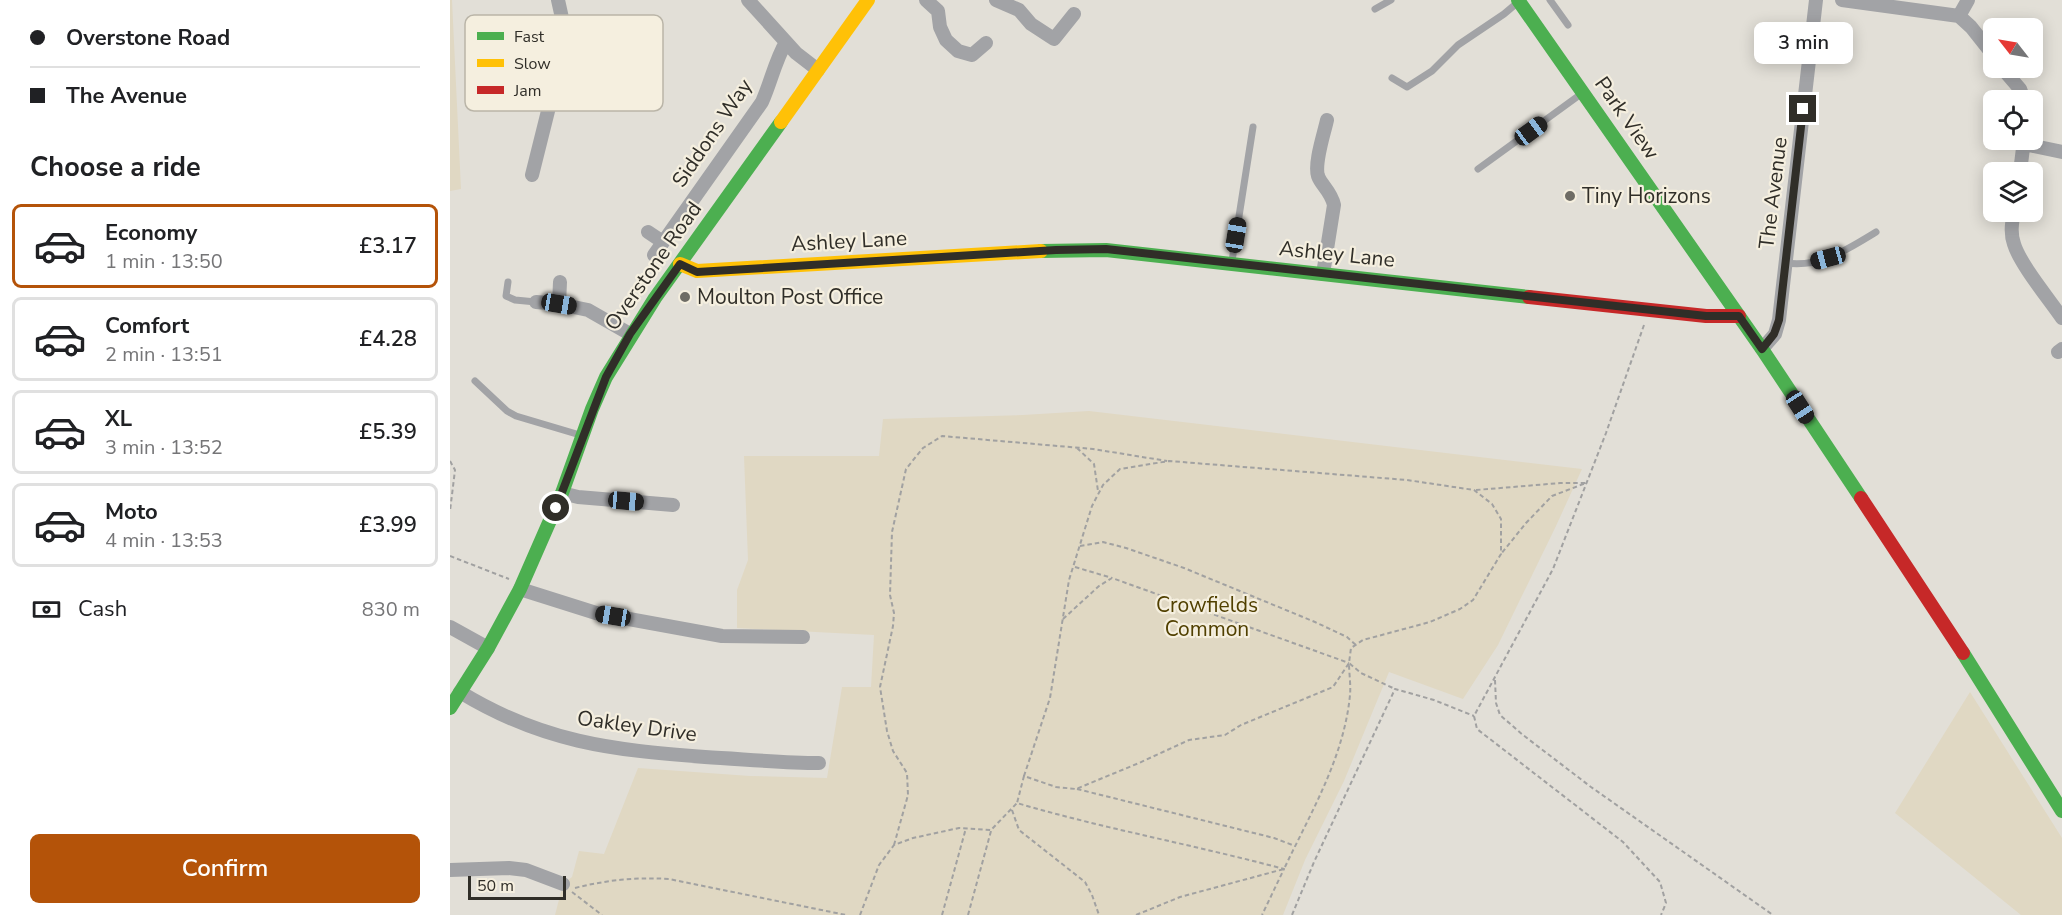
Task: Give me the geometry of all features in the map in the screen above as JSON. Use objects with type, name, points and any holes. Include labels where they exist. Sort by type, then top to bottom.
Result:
[{"type":"street","points":[[558,0],[561,15]]},
{"type":"street","points":[[748,0],[796,53],[818,70]]},
{"type":"street","name":"Overstone Road","points":[[450,708],[488,648],[521,587],[562,493],[606,377],[630,334],[868,0]]},
{"type":"street","points":[[926,0],[938,11],[942,34],[958,51],[972,55],[986,43]]},
{"type":"street","points":[[996,0],[1019,10],[1031,24],[1054,39],[1074,14]]},
{"type":"street","name":"The Avenue","points":[[1762,349],[1774,334],[1779,320],[1816,0]]},
{"type":"street","points":[[1842,0],[1930,5],[1959,16],[1983,42]]},
{"type":"street","points":[[1959,16],[1968,0]]},
{"type":"street","name":"Park View","points":[[1518,1],[1762,349],[1965,655],[2062,811]]},
{"type":"street","name":"Siddons Way","points":[[654,255],[762,102],[770,85],[778,55],[786,42]]},
{"type":"street","points":[[2010,78],[2019,90]]},
{"type":"street","points":[[532,175],[548,111]]},
{"type":"street","points":[[1323,274],[1334,205],[1331,194],[1318,177],[1318,162],[1327,120]]},
{"type":"street","points":[[2043,147],[2062,152]]},
{"type":"street","points":[[2012,222],[2014,244],[2022,261],[2062,318]]},
{"type":"street","points":[[648,232],[663,242]]},
{"type":"street","name":"Ashley Lane","points":[[680,264],[697,272],[1084,249],[1144,253],[1706,316],[1739,316]]},
{"type":"street","points":[[559,304],[560,282]]},
{"type":"street","points":[[536,302],[588,310],[630,334]]},
{"type":"street","points":[[562,493],[578,497],[673,505]]},
{"type":"street","points":[[521,587],[596,613],[722,636],[803,637]]},
{"type":"street","points":[[450,627],[488,648]]},
{"type":"street","name":"Oakley Drive","points":[[460,692],[490,711],[575,741],[607,747],[686,755],[819,763]]},
{"type":"street","points":[[450,870],[509,868],[526,870],[563,884]]},
{"type":"lane","points":[[1375,9],[1391,0]]},
{"type":"lane","points":[[1550,0],[1568,25]]},
{"type":"lane","points":[[1392,78],[1407,87],[1432,71],[1458,45],[1504,14],[1518,1]]},
{"type":"lane","points":[[1478,169],[1583,93]]},
{"type":"lane","points":[[1232,264],[1253,128]]},
{"type":"lane","points":[[1786,262],[1809,263],[1828,258],[1847,250],[1876,232]]},
{"type":"lane","points":[[508,282],[506,296],[515,300],[536,302]]},
{"type":"lane","points":[[475,381],[507,411],[516,416],[582,436]]},
{"type":"path","points":[[1649,310],[1552,569],[1474,716],[1477,729],[1623,842],[1660,882],[1665,903],[1661,915]]},
{"type":"path","points":[[861,915],[879,865],[894,845],[908,795],[907,773],[893,751],[887,731],[880,687],[893,626],[894,613],[890,595],[892,532],[906,469],[922,448],[942,436],[1076,447],[1169,461],[1407,480],[1474,490],[1586,483]]},
{"type":"path","points":[[1076,447],[1094,464],[1098,478],[1098,494]]},
{"type":"path","points":[[450,461],[455,470],[450,511]]},
{"type":"path","points":[[968,915],[991,830],[1017,803],[1050,698],[1073,566],[1092,506],[1102,485],[1120,469],[1169,461]]},
{"type":"path","points":[[1262,915],[1317,802],[1340,747],[1350,695],[1351,648],[1363,640],[1430,622],[1460,609],[1473,600],[1501,554],[1552,496],[1586,483]]},
{"type":"path","points":[[1474,490],[1492,504],[1501,519],[1501,554]]},
{"type":"path","points":[[1080,546],[1103,542],[1136,551],[1315,622],[1347,637],[1356,645]]},
{"type":"path","points":[[450,556],[521,587]]},
{"type":"path","points":[[1073,566],[1349,663],[1362,673],[1395,689],[1434,700],[1474,716]]},
{"type":"path","points":[[1062,620],[1099,586],[1112,578]]},
{"type":"path","points":[[1076,789],[1189,740],[1226,735],[1241,725],[1333,687],[1349,663]]},
{"type":"path","points":[[1495,677],[1496,703],[1500,715],[1591,787],[1773,915]]},
{"type":"path","points":[[1292,915],[1314,862],[1395,689]]},
{"type":"path","points":[[1024,776],[1056,787],[1076,789],[1274,838],[1295,846]]},
{"type":"path","points":[[1017,803],[1284,869]]},
{"type":"path","points":[[1012,809],[1019,830],[1084,882],[1092,895],[1099,915]]},
{"type":"path","points":[[894,845],[913,838],[959,828],[991,830]]},
{"type":"path","points":[[942,915],[966,828]]},
{"type":"path","points":[[1136,915],[1180,897],[1284,869]]},
{"type":"path","points":[[602,915],[569,890],[600,881],[669,879],[846,915]]},
{"type":"green space","points":[[450,0],[452,0],[461,189],[450,191]]},
{"type":"green space","name":"Crowfields Common","points":[[1089,411],[1582,469],[1498,645],[1463,699],[1389,672],[1344,781],[1305,860],[1283,915],[555,915],[563,884],[572,877],[579,851],[604,854],[638,768],[750,776],[827,778],[842,687],[871,687],[874,635],[737,628],[737,590],[748,560],[744,456],[879,456],[883,419]]},
{"type":"green space","points":[[1970,692],[2062,838],[2062,915],[2021,915],[1895,813]]},
{"type":"traffic: fast","points":[[1518,0],[1762,349],[1861,498]]},
{"type":"traffic: fast","points":[[450,708],[488,648],[520,589],[562,493],[606,377],[655,298],[781,122]]},
{"type":"traffic: fast","points":[[1041,251],[1106,250],[1529,297]]},
{"type":"traffic: fast","points":[[1963,653],[2062,811]]},
{"type":"traffic: slow","points":[[781,122],[868,0]]},
{"type":"traffic: slow","points":[[680,264],[697,271],[1041,251]]},
{"type":"traffic: jam","points":[[1529,297],[1706,316],[1739,316]]},
{"type":"traffic: jam","points":[[1861,498],[1963,653]]},
{"type":"place","name":"Tiny Horizons","points":[[1570,196]]},
{"type":"place","name":"Moulton Post Office","points":[[685,297]]},
{"type":"route","points":[[556,508],[606,377],[630,334],[680,264],[697,272],[1056,250],[1106,249],[1706,316],[1739,316],[1762,349],[1774,334],[1779,320],[1803,109]]}]
